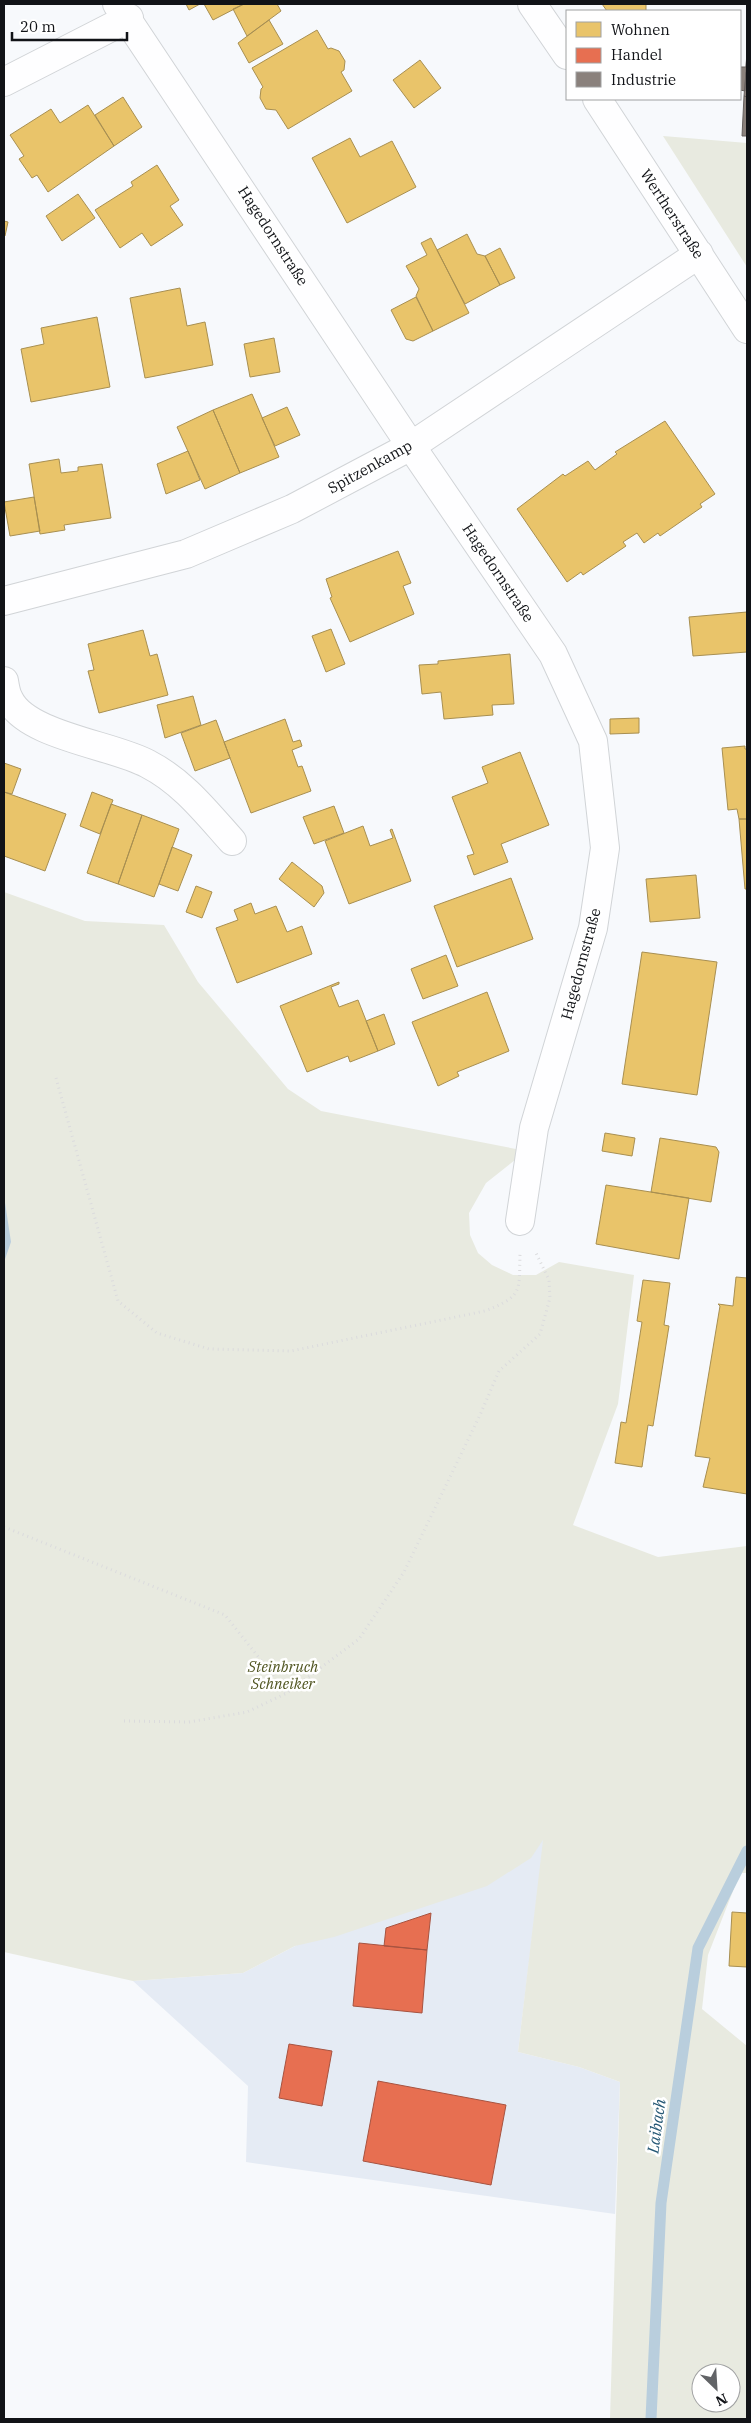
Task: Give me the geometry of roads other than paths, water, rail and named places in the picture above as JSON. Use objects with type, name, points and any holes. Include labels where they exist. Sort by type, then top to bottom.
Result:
[{"type":"street","points":[[532,4],[566,54]]},
{"type":"street","points":[[4,82],[123,11]]},
{"type":"street","name":"Hagedornstraße","points":[[123,11],[411,446],[553,654],[593,741],[605,848],[593,928],[534,1128],[520,1221]]},
{"type":"street","name":"Wertherstraße","points":[[598,100],[747,330]]},
{"type":"street","name":"Spitzenkamp","points":[[4,601],[186,554],[292,510],[411,446],[699,254]]},
{"type":"street","points":[[4,681],[8,699],[17,711],[38,725],[147,763],[182,786],[232,841]]},
{"type":"water","points":[[4,1196],[11,1242],[4,1262]]},
{"type":"waterway","name":"Laibach","points":[[651,2419],[661,2203],[698,1948],[747,1851]]},
{"type":"park label","name":"Steinbruch Schneiker","points":[[283,1676]]}]
